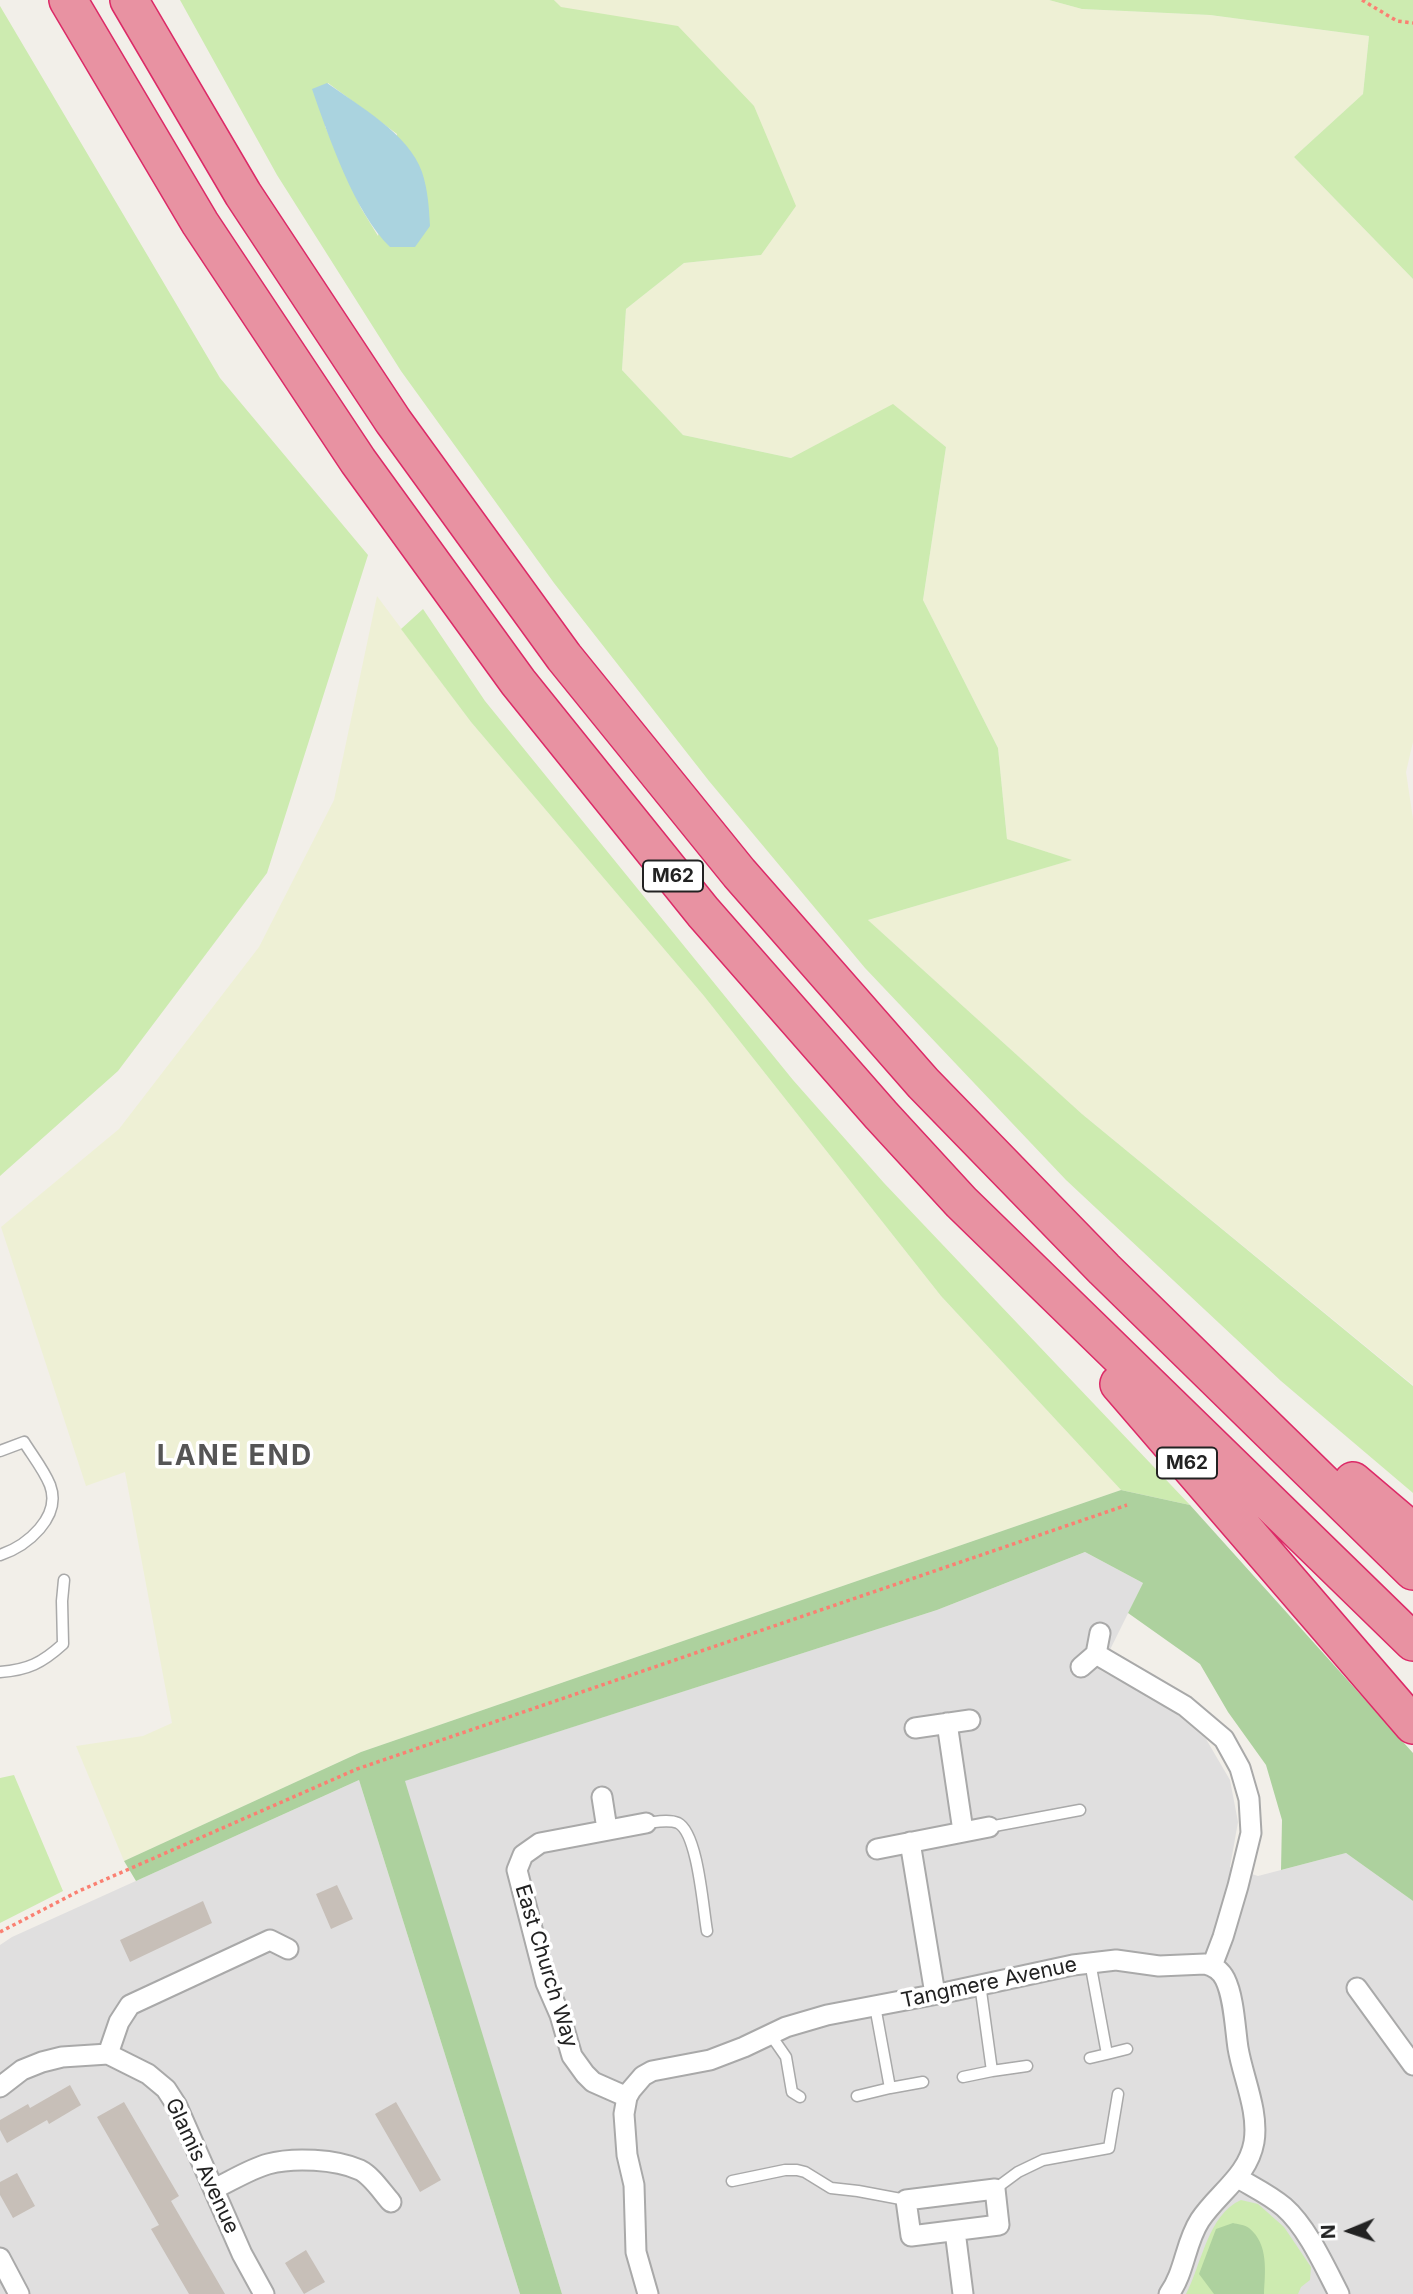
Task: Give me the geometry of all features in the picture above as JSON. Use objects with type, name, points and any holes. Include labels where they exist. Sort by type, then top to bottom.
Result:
[{"type":"highway","name":"M62","points":[[68,0],[215,246],[358,461],[518,682],[703,912],[961,1202],[1413,1725]]},
{"type":"highway","name":"M62","points":[[129,0],[243,194],[393,421],[564,657],[739,873],[914,1072],[1104,1269],[1413,1571]]},
{"type":"highway","name":"M62","points":[[961,1202],[1413,1642]]},
{"type":"highway","name":"M62","points":[[1104,1269],[1413,1532]]},
{"type":"street","points":[[1081,1667],[1096,1654],[1100,1633]]},
{"type":"street","points":[[1096,1654],[1185,1706],[1224,1739],[1240,1768],[1249,1799],[1251,1833],[1223,1937],[1212,1966],[1224,1976],[1227,1984],[1254,2115],[1254,2143],[1238,2178],[1199,2222],[1192,2234],[1182,2270],[1169,2294]]},
{"type":"street","points":[[915,1727],[970,1720]]},
{"type":"street","points":[[947,1723],[963,1831]]},
{"type":"street","points":[[602,1797],[607,1829]]},
{"type":"street","name":"East Church Way","points":[[626,2097],[593,2082],[572,2056],[560,2015],[546,1983],[517,1870],[523,1855],[533,1846],[559,1838],[646,1822]]},
{"type":"street","points":[[877,1849],[989,1827]]},
{"type":"street","points":[[910,1842],[936,1994]]},
{"type":"street","points":[[0,2087],[22,2070],[42,2062],[62,2057],[108,2054],[119,2022],[130,2005],[270,1940],[288,1949]]},
{"type":"street","name":"Tangmere Avenue","points":[[626,2097],[636,2083],[653,2071],[710,2060],[770,2034],[827,2015],[1090,1962],[1116,1960],[1159,1966],[1197,1963],[1212,1966]]},
{"type":"street","points":[[1357,1988],[1413,2065]]},
{"type":"street","name":"Glamis Avenue","points":[[108,2054],[148,2074],[166,2089],[177,2106],[242,2254],[264,2294]]},
{"type":"street","points":[[626,2097],[625,2142],[634,2185],[636,2252],[648,2294]]},
{"type":"street","points":[[214,2189],[267,2164],[289,2160],[327,2162],[363,2171],[391,2202]]},
{"type":"street","points":[[1238,2178],[1276,2201],[1294,2217],[1316,2251],[1338,2294]]},
{"type":"street","points":[[995,2189],[999,2225],[911,2236],[906,2200],[995,2189]]},
{"type":"street","points":[[955,2231],[963,2294]]},
{"type":"street","points":[[0,2258],[19,2294]]},
{"type":"lane","points":[[0,1451],[24,1441],[50,1484],[54,1500],[46,1520],[32,1536],[13,1550],[0,1555]]},
{"type":"lane","points":[[0,1672],[14,1671],[44,1661],[63,1644],[64,1580]]},
{"type":"lane","points":[[989,1827],[1080,1810]]},
{"type":"lane","points":[[646,1822],[676,1822],[685,1829],[694,1856],[707,1931]]},
{"type":"lane","points":[[1090,1962],[1107,2054]]},
{"type":"lane","points":[[980,1984],[992,2071]]},
{"type":"lane","points":[[875,2006],[890,2088]]},
{"type":"lane","points":[[770,2034],[786,2057],[792,2092],[800,2097]]},
{"type":"lane","points":[[1090,2058],[1127,2049]]},
{"type":"lane","points":[[963,2077],[1027,2066]]},
{"type":"lane","points":[[857,2096],[923,2082]]},
{"type":"lane","points":[[995,2189],[1018,2172],[1043,2160],[1109,2148],[1118,2094]]},
{"type":"lane","points":[[732,2180],[797,2170],[831,2188],[906,2200]]},
{"type":"path","points":[[1362,0],[1397,21],[1413,23]]},
{"type":"path","points":[[0,1932],[79,1891],[357,1769],[1127,1505]]},
{"type":"shaded area","points":[[1085,1552],[1143,1583],[1100,1670],[1171,1709],[1206,1739],[1230,1780],[1238,1822],[1230,1867],[1258,1876],[1346,1853],[1413,1901],[1413,2294],[562,2294],[404,1781],[937,1610]]},
{"type":"shaded area","points":[[359,1780],[520,2294],[0,2294],[0,1945],[12,1937]]},
{"type":"green space","points":[[180,0],[554,0],[561,7],[678,26],[754,106],[796,206],[761,255],[684,263],[626,309],[622,370],[683,435],[791,458],[893,404],[946,447],[923,600],[998,748],[1007,839],[1072,860],[868,920],[1082,1114],[1413,1386],[1413,1493],[1281,1381],[1066,1180],[865,968],[709,781],[554,583],[401,371],[277,175]],"holes":[[[328,83],[397,134],[378,236],[361,208],[325,126]]]},
{"type":"green space","points":[[554,0],[1049,0],[1082,9],[1210,15],[1369,36],[1363,94],[1294,157],[1413,279],[1413,742],[1406,772],[1413,819],[1413,1385],[1082,1114],[868,920],[1071,860],[1007,839],[998,748],[923,600],[946,447],[893,405],[791,458],[683,435],[622,370],[626,309],[684,263],[761,255]]},
{"type":"green space","points":[[1049,0],[1413,0],[1413,279],[1294,157],[1363,94],[1369,36],[1210,15],[1082,9]]},
{"type":"green space","points":[[0,6],[220,378],[368,555],[267,873],[118,1071],[0,1176]]},
{"type":"green space","points":[[377,596],[471,722],[704,996],[941,1296],[1121,1490],[361,1752],[124,1861],[76,1746],[143,1736],[172,1723],[125,1472],[86,1486],[1,1227],[119,1129],[259,947],[334,800]]},
{"type":"green space","points":[[423,609],[485,701],[793,1080],[884,1183],[1190,1505],[1121,1490],[941,1296],[704,996],[471,722],[401,629]]},
{"type":"green space","points":[[1121,1490],[1190,1505],[1413,1753],[1413,1901],[1346,1853],[1281,1870],[1282,1820],[1266,1765],[1228,1712],[1200,1664],[1128,1613],[1143,1583],[1085,1552],[937,1610],[405,1781],[562,2294],[520,2294],[359,1780],[136,1881],[124,1861],[361,1752]]},
{"type":"green space","points":[[14,1775],[63,1891],[0,1923],[0,1778]]},
{"type":"green space","points":[[1241,2200],[1258,2204],[1284,2227],[1311,2267],[1310,2280],[1301,2287],[1298,2294],[1186,2294],[1213,2229],[1230,2207]]},
{"type":"green space","points":[[1233,2223],[1249,2228],[1260,2242],[1264,2259],[1264,2294],[1214,2294],[1199,2274],[1216,2229]]},
{"type":"water","points":[[327,83],[395,133],[415,158],[426,186],[430,226],[415,247],[390,247],[377,233],[354,195],[334,151],[312,89]]},
{"type":"building","points":[[337,1885],[353,1919],[331,1929],[316,1894]]},
{"type":"building","points":[[203,1901],[212,1923],[130,1962],[120,1940]]},
{"type":"building","points":[[70,2085],[81,2105],[49,2124],[47,2120],[7,2143],[0,2130],[0,2120],[28,2104],[30,2108]]},
{"type":"building","points":[[124,2102],[179,2196],[171,2201],[225,2294],[189,2294],[151,2229],[159,2225],[97,2117]]},
{"type":"building","points":[[396,2102],[441,2180],[420,2192],[375,2114]]},
{"type":"building","points":[[17,2173],[35,2206],[13,2218],[0,2195],[0,2182]]},
{"type":"building","points":[[306,2250],[325,2282],[304,2294],[285,2263]]},
{"type":"district","name":"LANE END","points":[[235,1457]]}]
